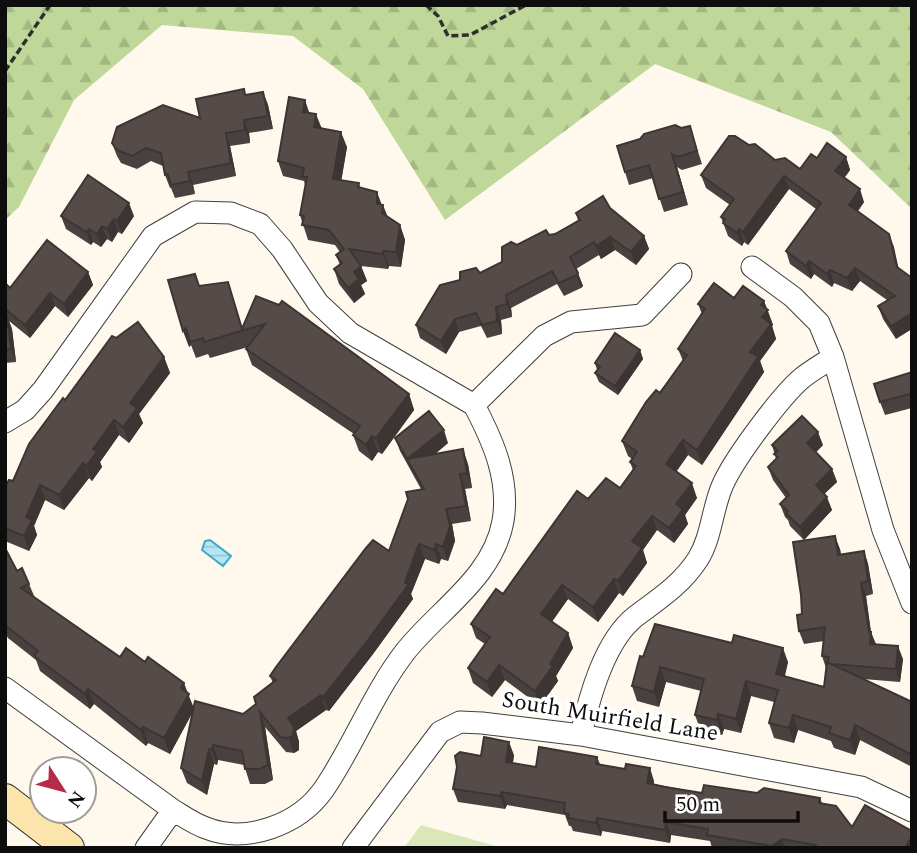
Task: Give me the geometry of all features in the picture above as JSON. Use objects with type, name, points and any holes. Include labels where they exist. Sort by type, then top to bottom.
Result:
[{"type":"main road","points":[[5,799],[69,848]]},
{"type":"street","points":[[5,422],[25,410],[43,390],[153,236],[195,212],[230,213],[260,224],[334,320],[350,333],[474,405],[493,441],[504,481],[503,523],[487,561],[464,592],[414,641],[390,672],[323,791],[303,810],[257,833],[232,834],[207,829],[173,810],[5,688]]},
{"type":"street","points":[[752,267],[793,297],[819,323],[833,357],[883,530],[912,603]]},
{"type":"street","points":[[474,405],[544,336],[570,322],[642,315],[681,274]]},
{"type":"street","points":[[581,735],[592,688],[616,642],[634,618],[665,597],[686,576],[700,556],[720,489],[737,458],[802,378],[833,357]]},
{"type":"street","name":"South Muirfield Lane","points":[[353,848],[440,732],[460,722],[581,735],[861,787],[912,811]]},
{"type":"street","points":[[146,848],[173,810]]},
{"type":"path","points":[[5,71],[50,5]]},
{"type":"path","points":[[426,5],[438,16],[448,36],[470,35],[526,5]]},
{"type":"green space","points":[[5,5],[912,5],[912,209],[831,132],[655,64],[445,220],[363,89],[293,36],[162,25],[74,100],[19,207],[5,220]]},
{"type":"green space","points":[[421,825],[503,848],[404,848]]},
{"type":"water","points":[[210,540],[231,556],[223,566],[202,550],[205,541]]},
{"type":"building","points":[[244,89],[245,95],[263,92],[268,116],[244,120],[245,130],[226,133],[231,163],[188,172],[190,181],[171,185],[168,174],[165,175],[161,153],[146,148],[132,156],[117,150],[112,143],[117,127],[163,105],[200,118],[196,99]]},
{"type":"building","points":[[289,97],[305,100],[303,112],[316,114],[314,127],[341,132],[333,179],[359,183],[358,187],[377,192],[377,204],[383,205],[382,213],[400,225],[396,252],[383,251],[383,254],[349,249],[361,266],[354,272],[359,279],[348,288],[334,269],[342,263],[336,255],[344,249],[329,230],[302,225],[304,216],[300,215],[307,177],[302,177],[304,168],[278,161]]},
{"type":"building","points":[[675,125],[681,128],[690,126],[697,151],[677,157],[672,154],[683,192],[659,199],[649,165],[625,172],[617,146]]},
{"type":"building","points":[[729,136],[735,136],[749,145],[755,144],[775,160],[785,158],[800,169],[811,154],[817,158],[827,143],[846,157],[835,171],[860,189],[849,205],[889,234],[897,267],[912,278],[912,313],[891,326],[878,306],[895,296],[855,268],[847,278],[830,270],[827,274],[809,261],[806,266],[786,251],[821,203],[784,176],[743,232],[739,229],[737,233],[723,223],[725,219],[721,217],[734,199],[701,175]]},
{"type":"building","points":[[88,175],[129,203],[117,221],[114,219],[107,229],[102,226],[97,234],[89,229],[86,232],[61,216]]},
{"type":"building","points":[[603,196],[610,208],[644,236],[631,252],[610,237],[596,246],[594,242],[570,257],[577,275],[559,283],[552,271],[506,295],[507,304],[496,307],[497,321],[482,325],[476,313],[455,319],[441,341],[416,325],[440,285],[460,280],[460,272],[476,268],[480,273],[502,262],[502,247],[511,242],[517,245],[546,230],[549,235],[555,234],[580,220],[576,213]]},
{"type":"building","points":[[47,240],[88,272],[64,304],[50,293],[25,325],[5,309],[5,287],[7,285],[10,288]]},
{"type":"building","points":[[195,274],[199,286],[228,282],[242,329],[256,296],[279,305],[282,301],[409,394],[376,438],[372,436],[366,445],[353,435],[360,426],[246,349],[265,324],[204,342],[203,338],[190,342],[186,328],[183,331],[168,280]]},
{"type":"building","points":[[714,283],[734,298],[743,286],[764,301],[761,305],[768,310],[762,317],[771,324],[750,352],[758,357],[697,450],[683,440],[666,464],[692,483],[676,504],[683,509],[669,528],[652,516],[632,541],[642,548],[618,581],[614,579],[593,607],[562,585],[541,614],[568,633],[550,664],[553,666],[535,691],[499,665],[487,682],[468,668],[490,637],[471,624],[496,589],[503,594],[577,491],[588,499],[606,478],[620,488],[636,466],[630,462],[637,452],[622,441],[646,402],[656,390],[660,393],[687,355],[678,349],[705,309],[698,304]]},
{"type":"building","points":[[5,316],[11,349],[5,350]]},
{"type":"building","points":[[138,322],[164,357],[130,403],[137,408],[123,427],[114,420],[93,449],[97,452],[86,466],[83,463],[59,495],[40,485],[26,517],[32,520],[24,536],[5,528],[5,487],[9,480],[13,481],[29,444],[112,336],[116,338]]},
{"type":"building","points":[[615,333],[640,350],[615,386],[595,373],[600,367],[595,363]]},
{"type":"building","points":[[912,372],[912,399],[910,394],[880,402],[874,384]]},
{"type":"building","points":[[429,411],[444,430],[407,459],[395,438]]},
{"type":"building","points":[[802,416],[818,432],[807,443],[832,469],[816,485],[827,497],[800,527],[780,504],[789,495],[768,467],[778,457],[774,454],[778,451],[772,445]]},
{"type":"building","points":[[463,449],[467,473],[460,474],[466,506],[446,509],[450,526],[443,547],[436,544],[434,550],[419,544],[405,582],[408,585],[368,640],[323,697],[321,695],[288,718],[294,727],[293,735],[289,738],[280,737],[260,712],[268,765],[260,769],[245,769],[242,751],[213,745],[212,750],[209,749],[202,781],[181,768],[195,701],[243,714],[256,704],[254,697],[276,680],[270,676],[276,667],[366,548],[373,540],[389,551],[408,499],[406,492],[424,489],[407,459]]},
{"type":"building","points":[[835,536],[838,555],[864,551],[868,581],[861,583],[871,632],[870,644],[898,646],[896,669],[831,664],[828,662],[829,657],[822,656],[825,627],[799,631],[797,615],[802,614],[801,595],[793,542]]},
{"type":"building","points":[[5,548],[17,571],[22,568],[29,584],[21,588],[120,657],[126,648],[145,662],[148,657],[184,683],[181,688],[189,694],[164,738],[143,727],[141,730],[88,689],[85,694],[34,656],[38,651],[5,625]]},
{"type":"building","points":[[655,624],[732,643],[734,635],[783,648],[776,674],[824,687],[827,662],[912,702],[912,755],[855,725],[850,740],[829,733],[831,727],[793,715],[789,728],[769,723],[778,690],[746,681],[736,719],[718,714],[717,720],[695,715],[704,679],[660,667],[654,692],[632,686],[640,656],[643,657]]},
{"type":"building","points":[[484,737],[509,742],[506,762],[536,767],[539,747],[597,757],[596,764],[625,769],[626,764],[650,768],[647,783],[665,787],[702,793],[704,785],[757,793],[764,788],[820,798],[819,803],[836,806],[852,827],[865,805],[912,831],[912,836],[905,848],[815,848],[816,845],[782,839],[772,846],[707,835],[708,829],[666,822],[665,830],[597,818],[596,823],[568,818],[569,814],[564,813],[565,803],[502,792],[500,796],[453,789],[457,767],[455,756],[460,752],[481,756]]}]
